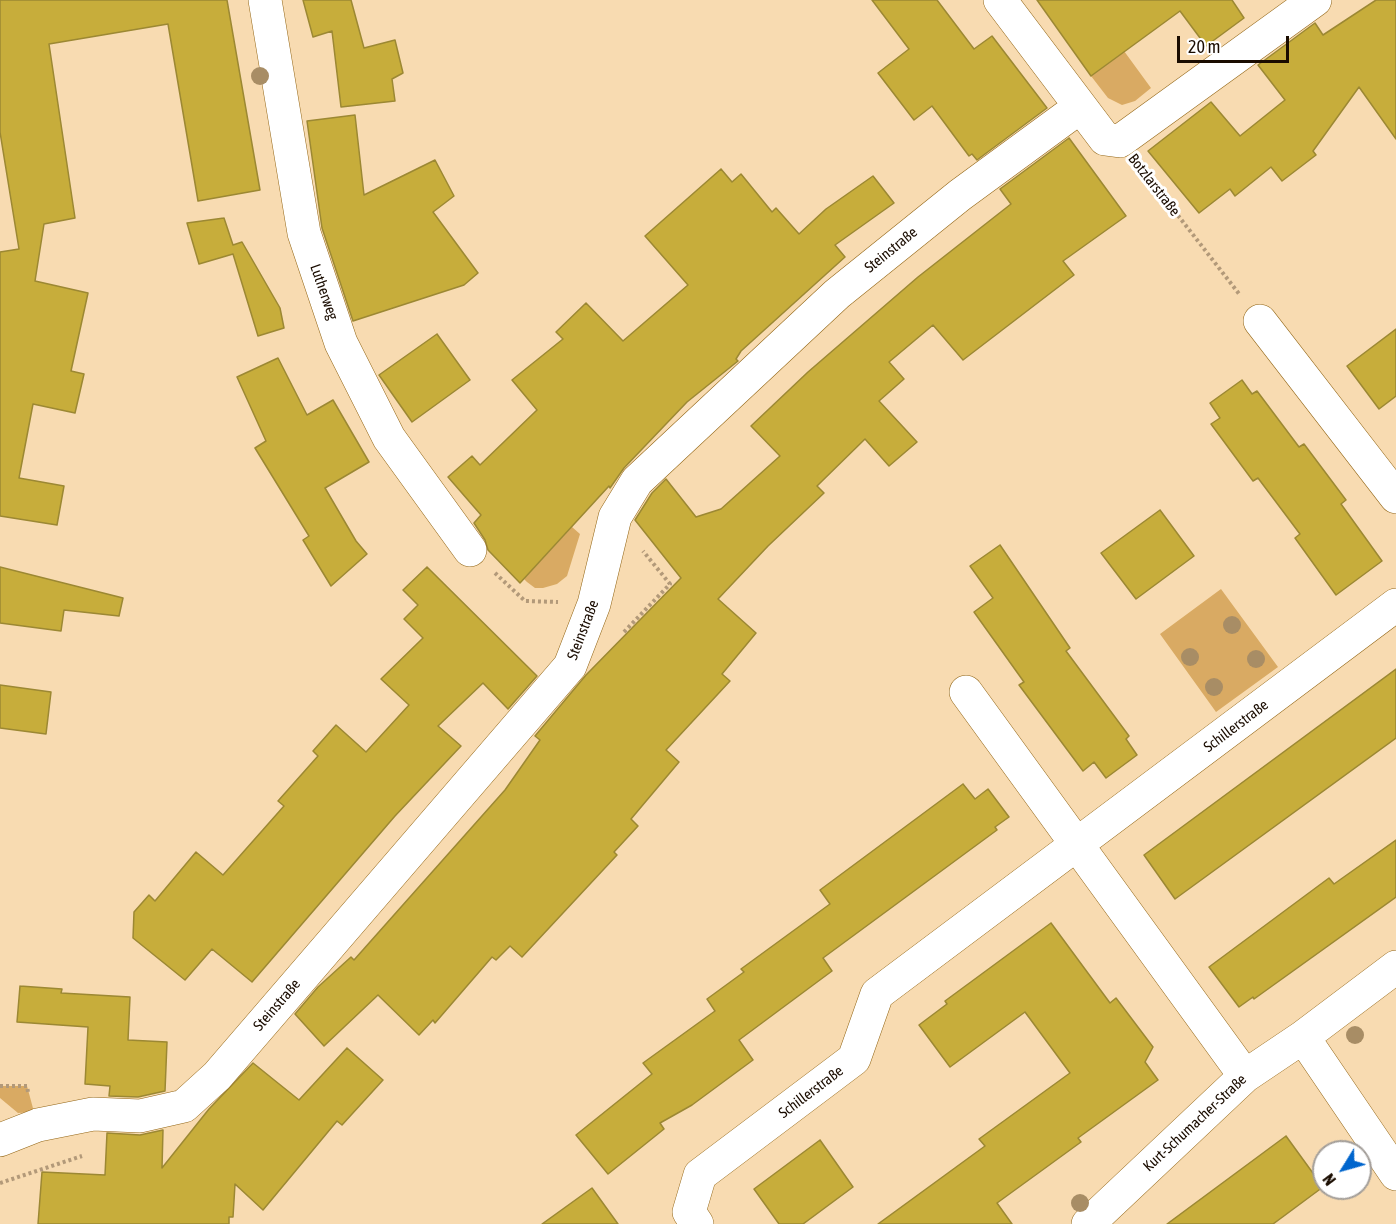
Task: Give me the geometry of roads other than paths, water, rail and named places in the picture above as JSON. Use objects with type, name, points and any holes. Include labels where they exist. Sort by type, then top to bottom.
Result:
[{"type":"street","name":"Lutherweg","points":[[265,0],[304,233],[341,343],[389,438],[470,550]]},
{"type":"street","name":"Botzlarstraße","points":[[1000,0],[1105,139],[1120,141],[1315,0]]},
{"type":"street","name":"Steinstraße","points":[[0,1140],[38,1125],[93,1114],[140,1116],[184,1106],[217,1076],[570,666],[594,604],[615,517],[637,482],[837,294],[960,195],[1080,107]]},
{"type":"street","points":[[1260,321],[1396,497]]},
{"type":"street","name":"Schillerstraße","points":[[698,1224],[689,1212],[700,1175],[854,1059],[877,994],[1077,847],[1396,605]]},
{"type":"street","points":[[966,692],[1245,1076]]},
{"type":"street","name":"Kurt-Schumacher-Straße","points":[[1088,1224],[1245,1076],[1303,1037],[1396,967]]},
{"type":"street","points":[[1303,1037],[1396,1174]]}]
